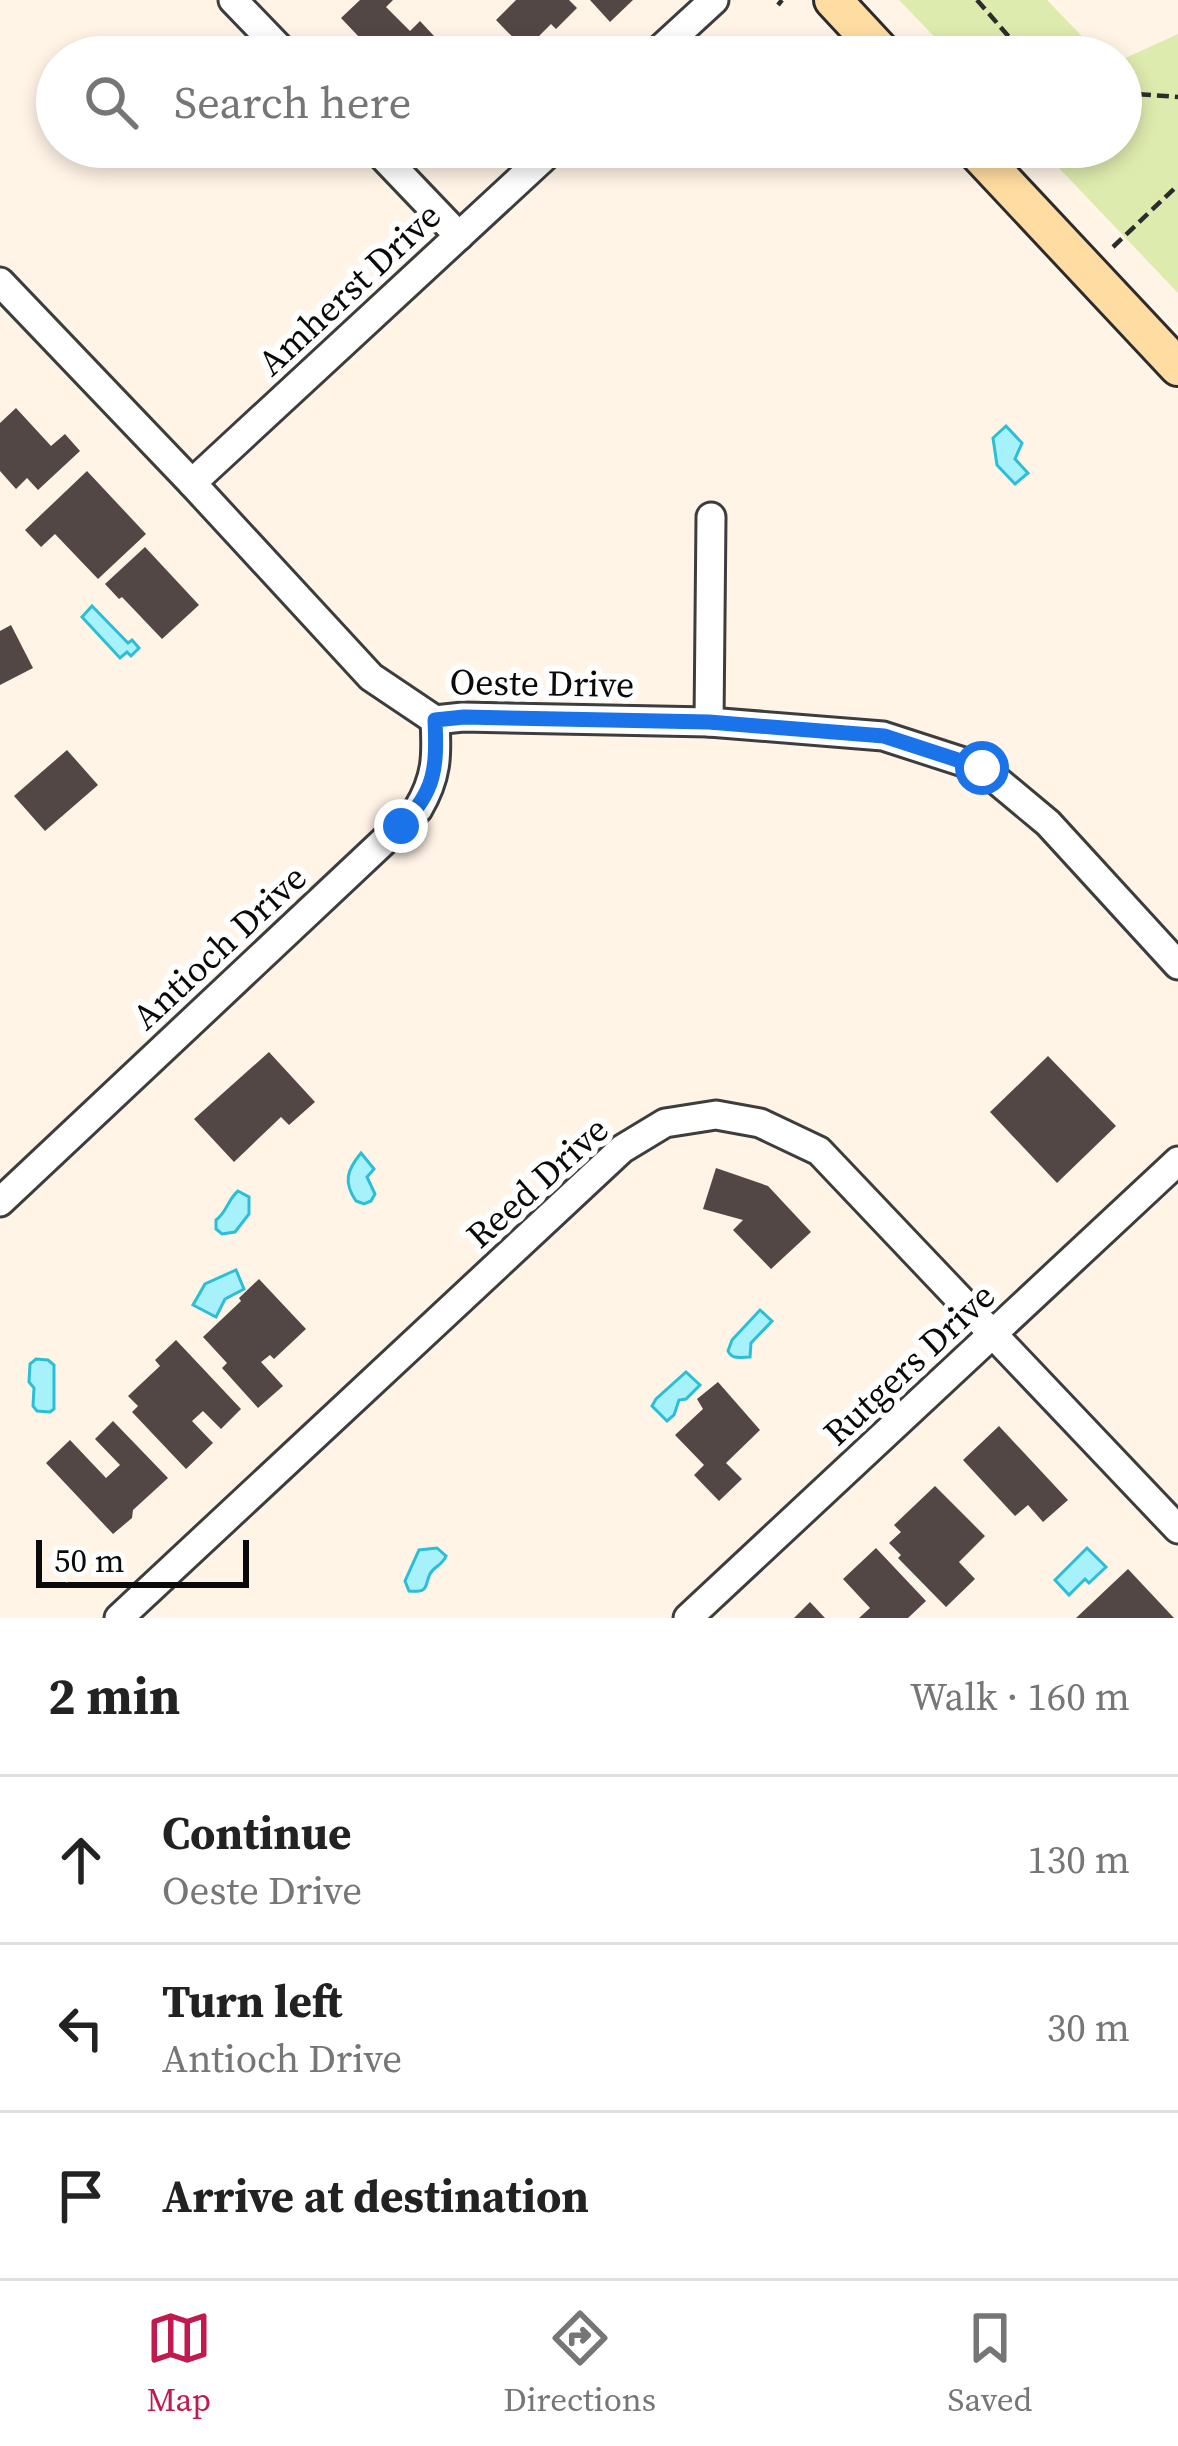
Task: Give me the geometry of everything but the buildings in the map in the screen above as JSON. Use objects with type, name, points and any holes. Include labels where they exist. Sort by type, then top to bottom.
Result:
[{"type":"main road","points":[[832,0],[866,36]]},
{"type":"main road","points":[[991,168],[1178,367]]},
{"type":"street","points":[[233,0],[268,36]]},
{"type":"street","points":[[675,36],[714,0]]},
{"type":"street","points":[[394,168],[459,236]]},
{"type":"street","name":"Amherst Drive","points":[[192,483],[532,168]]},
{"type":"street","name":"Oeste Drive","points":[[0,282],[371,677],[435,720],[709,722],[884,736],[982,768],[1048,824],[1178,965]]},
{"type":"street","points":[[709,722],[711,518]]},
{"type":"street","name":"Antioch Drive","points":[[0,1202],[418,809],[437,761],[435,720]]},
{"type":"street","name":"Reed Drive","points":[[119,1618],[622,1149],[665,1123],[716,1115],[760,1123],[819,1151],[1178,1529]]},
{"type":"street","name":"Rutgers Drive","points":[[688,1618],[1178,1161]]},
{"type":"path","points":[[977,0],[1009,36]]},
{"type":"path","points":[[1142,94],[1178,97]]},
{"type":"path","points":[[1089,272],[1178,185]]},
{"type":"green space","points":[[899,0],[1047,0],[1082,36],[934,36]]},
{"type":"green space","points":[[1178,34],[1178,293],[1059,168],[1142,168],[1142,50]]},
{"type":"water","points":[[1006,426],[1022,443],[1015,459],[1028,473],[1015,484],[997,465],[993,438]]},
{"type":"water","points":[[92,606],[128,643],[132,640],[139,648],[131,656],[127,652],[120,658],[82,617]]},
{"type":"water","points":[[361,1153],[374,1169],[367,1177],[375,1194],[364,1204],[356,1201],[348,1182]]},
{"type":"water","points":[[238,1191],[249,1197],[249,1214],[235,1232],[222,1234],[216,1220]]},
{"type":"water","points":[[236,1270],[244,1289],[225,1299],[216,1317],[193,1305],[205,1284]]},
{"type":"water","points":[[760,1310],[772,1321],[751,1343],[750,1357],[732,1356],[728,1351],[732,1340]]},
{"type":"water","points":[[36,1359],[54,1365],[54,1409],[50,1412],[33,1406],[30,1364]]},
{"type":"water","points":[[686,1372],[700,1385],[679,1400],[667,1421],[652,1406]]},
{"type":"water","points":[[437,1548],[446,1556],[423,1590],[409,1591],[405,1581],[419,1550]]},
{"type":"water","points":[[1087,1548],[1106,1567],[1069,1595],[1055,1580]]},
{"type":"route","points":[[401,826],[429,790],[437,761],[435,720],[464,717],[709,722],[884,736],[982,768]]}]
